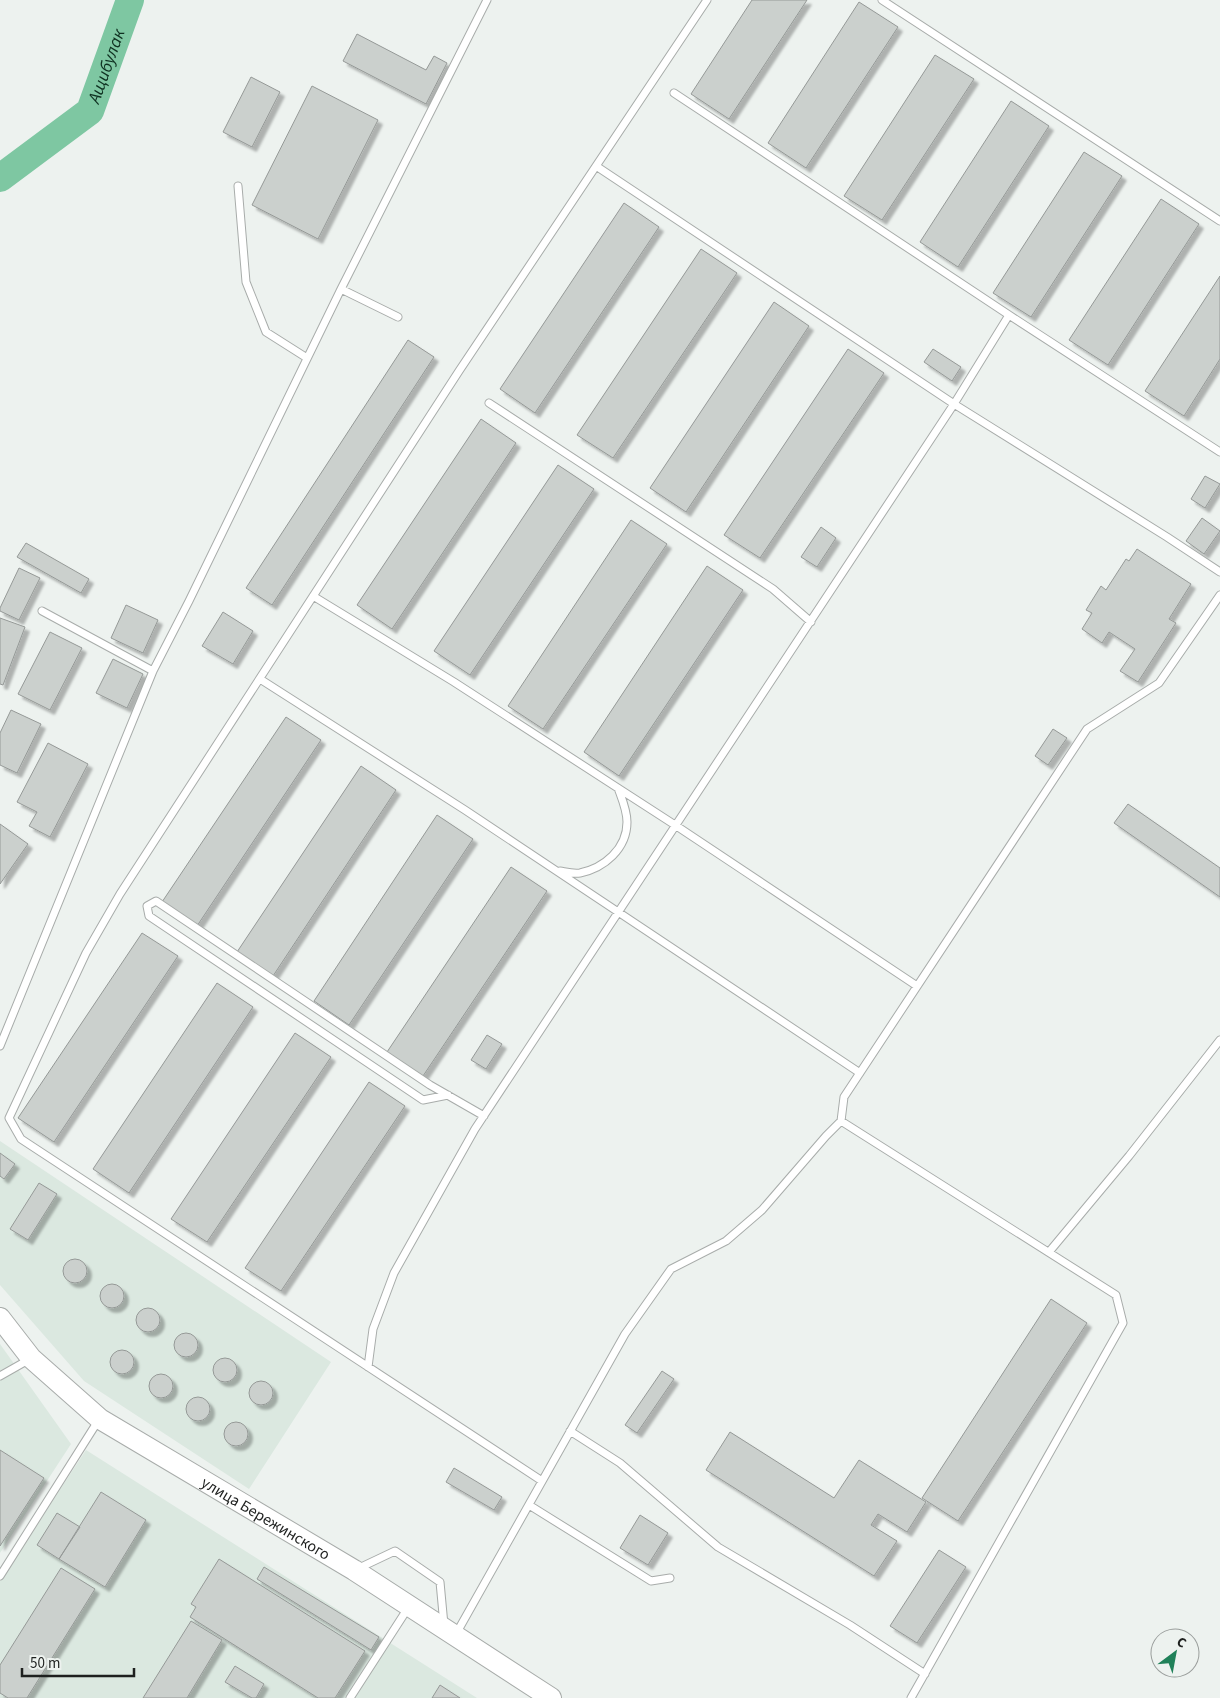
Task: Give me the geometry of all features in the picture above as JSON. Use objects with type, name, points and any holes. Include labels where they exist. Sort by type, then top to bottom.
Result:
[{"type":"main road","name":"улица Бережинского","points":[[0,1318],[31,1358],[100,1419],[354,1570],[551,1698]]},
{"type":"lane","points":[[0,1046],[153,671],[341,289],[487,0]]},
{"type":"lane","points":[[542,1481],[21,1139],[9,1118],[86,953],[120,894],[459,371],[707,0]]},
{"type":"lane","points":[[882,0],[1220,221]]},
{"type":"lane","points":[[674,93],[1220,452]]},
{"type":"lane","points":[[596,166],[954,404],[1167,536],[1220,572]]},
{"type":"lane","points":[[238,186],[246,282],[266,332],[307,358]]},
{"type":"lane","points":[[341,289],[398,317]]},
{"type":"lane","points":[[368,1367],[373,1329],[394,1273],[484,1116],[954,404],[1009,315]]},
{"type":"lane","points":[[489,403],[773,589],[811,622]]},
{"type":"lane","points":[[313,596],[454,682],[918,986]]},
{"type":"lane","points":[[450,1631],[529,1504],[625,1334],[671,1269],[726,1241],[762,1210],[826,1136],[842,1121],[844,1097],[1087,729],[1159,683],[1220,596]]},
{"type":"lane","points":[[42,611],[153,671]]},
{"type":"lane","points":[[260,679],[456,804],[860,1073]]},
{"type":"lane","points":[[557,871],[578,874],[598,868],[616,852],[621,844],[627,824],[625,807],[618,788]]},
{"type":"lane","points":[[448,1095],[423,1100],[149,916],[147,906],[156,901],[430,1085],[448,1095],[484,1116]]},
{"type":"lane","points":[[1049,1252],[1135,1148],[1220,1040]]},
{"type":"lane","points":[[842,1121],[1116,1295],[1123,1323],[911,1698]]},
{"type":"lane","points":[[0,1376],[31,1358]]},
{"type":"lane","points":[[0,1576],[100,1419]]},
{"type":"lane","points":[[570,1431],[620,1463],[718,1547],[850,1625],[925,1674]]},
{"type":"lane","points":[[529,1504],[651,1581],[670,1578]]},
{"type":"lane","points":[[354,1570],[395,1551],[440,1582],[450,1631]]},
{"type":"lane","points":[[350,1698],[409,1605]]},
{"type":"shaded area","points":[[0,1141],[331,1362],[249,1489],[84,1381],[0,1285]]},
{"type":"shaded area","points":[[0,1344],[71,1444],[0,1553]]},
{"type":"shaded area","points":[[86,1450],[477,1698],[0,1698],[0,1581]]},
{"type":"building","points":[[752,0],[807,0],[729,119],[691,94]]},
{"type":"building","points":[[859,2],[898,27],[806,168],[768,143]]},
{"type":"building","points":[[357,34],[426,70],[434,56],[447,63],[426,104],[343,61]]},
{"type":"building","points":[[935,55],[974,79],[882,220],[844,196]]},
{"type":"building","points":[[251,77],[280,92],[252,147],[223,132]]},
{"type":"building","points":[[312,86],[378,120],[318,239],[252,205]]},
{"type":"building","points":[[1011,101],[1049,126],[958,267],[920,242]]},
{"type":"building","points":[[1084,152],[1122,176],[1031,317],[993,293]]},
{"type":"building","points":[[1161,199],[1199,224],[1108,365],[1069,340]]},
{"type":"building","points":[[624,203],[659,227],[535,413],[500,389]]},
{"type":"building","points":[[701,249],[737,273],[613,458],[577,435]]},
{"type":"building","points":[[1220,276],[1220,359],[1184,416],[1145,391]]},
{"type":"building","points":[[774,302],[809,326],[686,512],[650,488]]},
{"type":"building","points":[[408,340],[434,357],[272,605],[246,588]]},
{"type":"building","points":[[848,349],[884,373],[760,558],[724,535]]},
{"type":"building","points":[[933,349],[961,367],[952,381],[924,362]]},
{"type":"building","points":[[481,419],[516,443],[392,629],[357,605]]},
{"type":"building","points":[[558,465],[594,489],[470,675],[434,651]]},
{"type":"building","points":[[1205,476],[1220,484],[1205,508],[1191,499]]},
{"type":"building","points":[[1202,518],[1220,531],[1204,554],[1186,541]]},
{"type":"building","points":[[631,520],[667,544],[543,729],[508,706]]},
{"type":"building","points":[[821,527],[836,538],[817,567],[801,557]]},
{"type":"building","points":[[26,543],[89,579],[81,593],[17,557]]},
{"type":"building","points":[[1137,549],[1191,584],[1169,619],[1176,623],[1138,682],[1120,671],[1135,649],[1109,632],[1102,643],[1082,629],[1092,613],[1086,610],[1101,586],[1106,590],[1126,559],[1129,561]]},
{"type":"building","points":[[707,566],[743,590],[619,776],[584,752]]},
{"type":"building","points":[[19,568],[40,578],[19,620],[0,611],[0,608]]},
{"type":"building","points":[[126,605],[158,620],[143,653],[111,638]]},
{"type":"building","points":[[223,612],[253,631],[233,664],[202,646]]},
{"type":"building","points":[[0,618],[25,627],[3,685],[0,684]]},
{"type":"building","points":[[50,632],[82,648],[50,710],[18,694]]},
{"type":"building","points":[[113,659],[143,674],[127,708],[96,693]]},
{"type":"building","points":[[11,710],[41,724],[17,773],[0,765],[0,733]]},
{"type":"building","points":[[286,717],[321,740],[197,926],[162,902]]},
{"type":"building","points":[[1053,729],[1067,738],[1048,765],[1035,756]]},
{"type":"building","points":[[48,743],[88,764],[50,837],[29,826],[37,812],[17,802]]},
{"type":"building","points":[[361,766],[396,790],[273,976],[237,952]]},
{"type":"building","points":[[1128,804],[1220,868],[1220,897],[1114,823]]},
{"type":"building","points":[[437,815],[473,839],[349,1025],[314,1001]]},
{"type":"building","points":[[0,824],[28,844],[0,884]]},
{"type":"building","points":[[511,867],[547,891],[423,1076],[387,1052]]},
{"type":"building","points":[[142,933],[178,956],[54,1142],[18,1118]]},
{"type":"building","points":[[217,983],[253,1007],[129,1193],[93,1169]]},
{"type":"building","points":[[295,1033],[331,1057],[207,1242],[171,1219]]},
{"type":"building","points":[[487,1035],[502,1044],[486,1069],[471,1060]]},
{"type":"building","points":[[369,1082],[405,1106],[281,1291],[245,1268]]},
{"type":"building","points":[[0,1153],[15,1164],[4,1179],[0,1176]]},
{"type":"building","points":[[39,1183],[57,1194],[28,1240],[10,1229]]},
{"type":"building","points":[[75,1259],[83,1263],[87,1271],[83,1279],[75,1283],[67,1279],[63,1271],[67,1263]]},
{"type":"building","points":[[112,1284],[120,1288],[124,1296],[120,1304],[112,1308],[104,1304],[100,1296],[104,1288]]},
{"type":"building","points":[[1051,1299],[1087,1323],[958,1521],[922,1498]]},
{"type":"building","points":[[148,1308],[156,1312],[160,1320],[156,1328],[148,1332],[140,1328],[136,1320],[140,1312]]},
{"type":"building","points":[[186,1333],[194,1337],[198,1345],[194,1353],[186,1357],[178,1353],[174,1345],[178,1337]]},
{"type":"building","points":[[122,1350],[130,1354],[134,1362],[130,1370],[122,1374],[114,1370],[110,1362],[114,1354]]},
{"type":"building","points":[[225,1358],[233,1362],[237,1370],[233,1378],[225,1382],[217,1378],[213,1370],[217,1362]]},
{"type":"building","points":[[662,1371],[674,1379],[637,1433],[625,1425]]},
{"type":"building","points":[[161,1374],[169,1378],[173,1386],[169,1394],[161,1398],[153,1394],[149,1386],[153,1378]]},
{"type":"building","points":[[261,1381],[269,1385],[273,1393],[269,1401],[261,1405],[253,1401],[249,1393],[253,1385]]},
{"type":"building","points":[[198,1397],[206,1401],[210,1409],[206,1417],[198,1421],[190,1417],[186,1409],[190,1401]]},
{"type":"building","points":[[236,1422],[244,1426],[248,1434],[244,1442],[236,1446],[228,1442],[224,1434],[228,1426]]},
{"type":"building","points":[[730,1432],[834,1498],[859,1460],[926,1502],[907,1532],[878,1514],[871,1525],[897,1541],[874,1576],[706,1470]]},
{"type":"building","points":[[0,1450],[44,1478],[0,1546]]},
{"type":"building","points":[[454,1468],[502,1497],[494,1510],[446,1482]]},
{"type":"building","points":[[101,1492],[146,1520],[105,1587],[59,1559]]},
{"type":"building","points":[[57,1513],[80,1527],[59,1559],[37,1545]]},
{"type":"building","points":[[640,1515],[668,1533],[648,1565],[620,1548]]},
{"type":"building","points":[[939,1550],[966,1567],[917,1643],[890,1626]]},
{"type":"building","points":[[219,1559],[365,1651],[335,1698],[318,1698],[190,1617],[196,1607],[191,1604]]},
{"type":"building","points":[[264,1567],[379,1637],[371,1650],[257,1579]]},
{"type":"building","points":[[61,1568],[95,1589],[27,1698],[8,1698],[0,1693],[0,1665]]},
{"type":"building","points":[[191,1621],[222,1640],[187,1698],[143,1698]]},
{"type":"building","points":[[235,1666],[264,1684],[256,1698],[252,1698],[225,1682]]},
{"type":"building","points":[[440,1685],[460,1698],[432,1698]]},
{"type":"waterway","name":"Ащибулак","points":[[0,178],[90,111],[130,0]]}]
